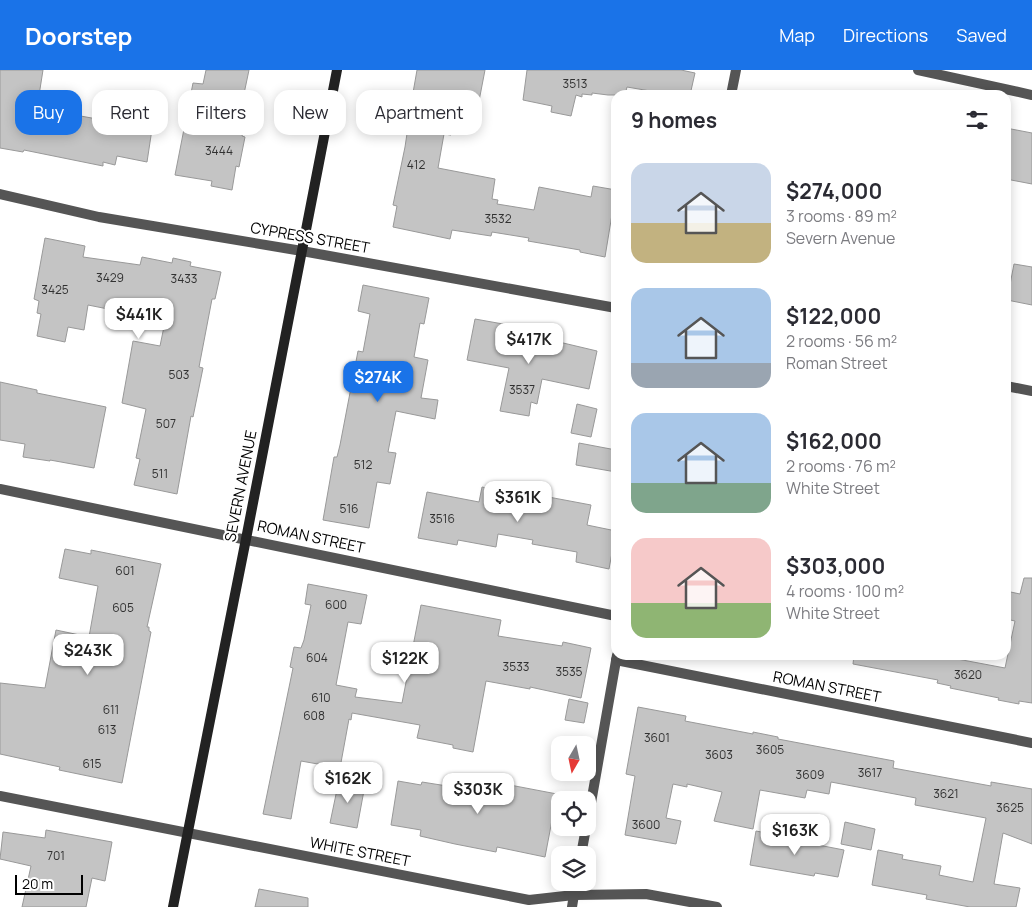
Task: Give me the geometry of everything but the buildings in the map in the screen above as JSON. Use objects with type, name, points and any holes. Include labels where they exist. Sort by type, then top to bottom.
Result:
[{"type":"street","name":"SEVERN AVENUE","points":[[173,907],[337,70]]},
{"type":"street","points":[[732,90],[736,70]]},
{"type":"street","points":[[918,70],[1009,90]]},
{"type":"street","points":[[1011,90],[1032,95]]},
{"type":"street","name":"CYPRESS STREET","points":[[0,194],[98,217],[302,251],[611,307]]},
{"type":"street","points":[[1011,387],[1032,391]]},
{"type":"street","name":"ROMAN STREET","points":[[0,489],[611,615]]},
{"type":"street","points":[[593,791],[616,660]]},
{"type":"street","name":"ROMAN STREET","points":[[631,660],[1032,743]]},
{"type":"street","name":"WHITE STREET","points":[[0,796],[529,900],[574,895],[646,894],[717,907]]},
{"type":"street","points":[[572,907],[575,891]]}]
